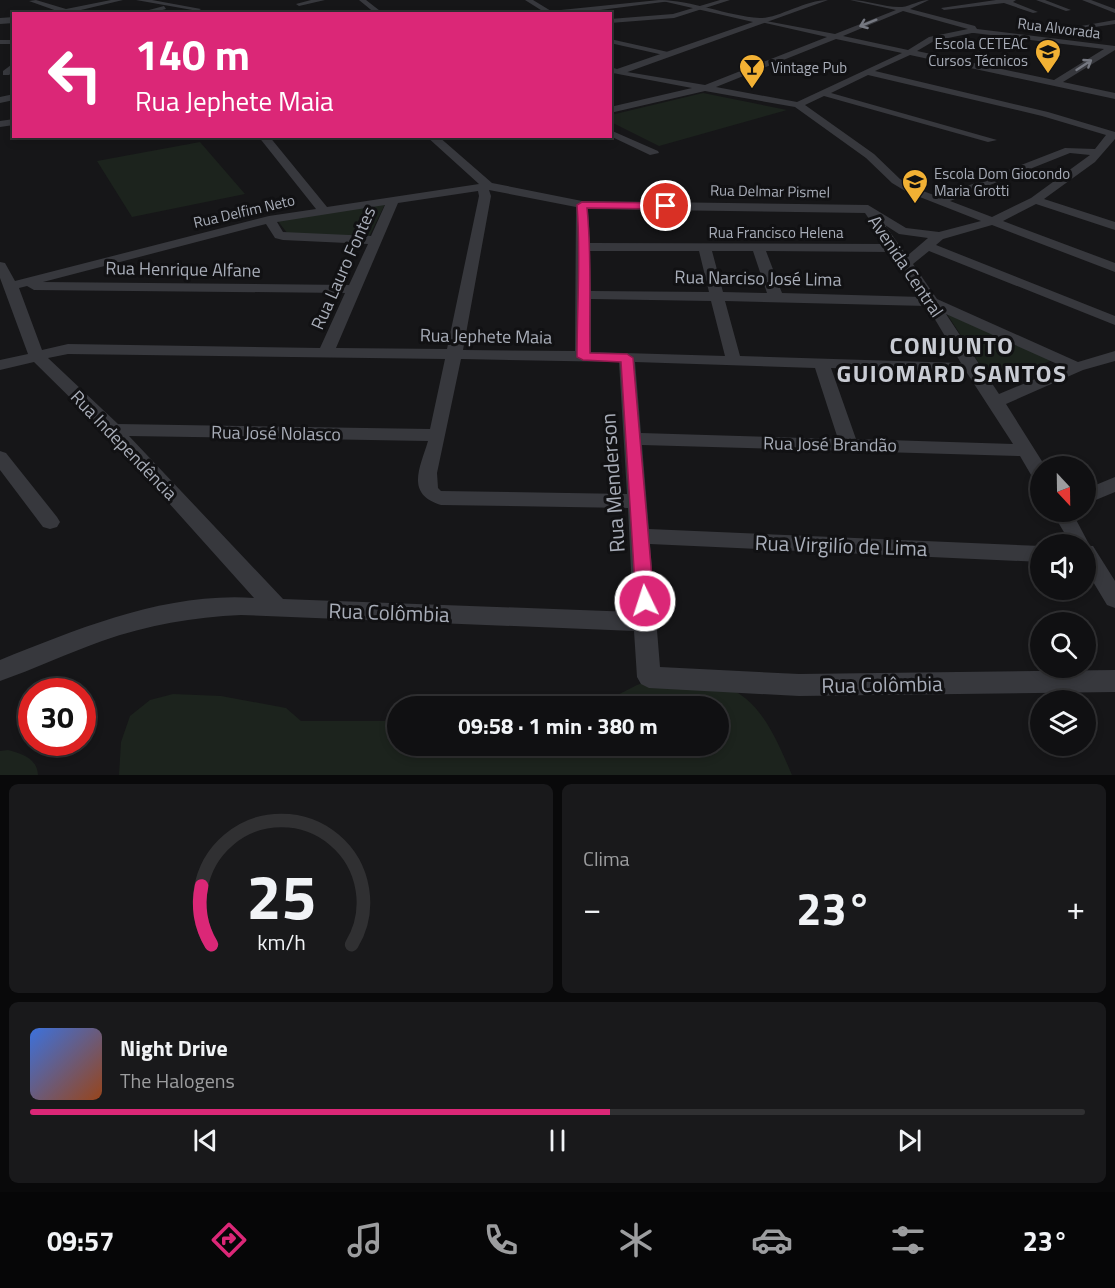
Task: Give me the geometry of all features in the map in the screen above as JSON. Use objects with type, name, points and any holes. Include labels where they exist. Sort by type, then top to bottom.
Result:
[{"type":"street","points":[[61,12],[120,0]]},
{"type":"street","points":[[139,0],[198,9]]},
{"type":"street","points":[[300,4],[322,0]]},
{"type":"street","points":[[362,0],[378,12]]},
{"type":"street","points":[[530,1],[549,0]]},
{"type":"street","points":[[611,0],[647,19]]},
{"type":"street","points":[[612,21],[674,16],[727,0]]},
{"type":"street","points":[[614,71],[824,0]]},
{"type":"street","points":[[853,0],[902,9],[978,30]]},
{"type":"street","points":[[904,0],[915,4]]},
{"type":"street","points":[[612,110],[709,87],[926,0]]},
{"type":"street","points":[[944,8],[1013,0]]},
{"type":"street","points":[[1039,0],[1068,10]]},
{"type":"street","points":[[1085,0],[1115,11]]},
{"type":"street","points":[[32,1],[66,11]]},
{"type":"street","points":[[530,1],[548,12]]},
{"type":"street","points":[[561,12],[665,1],[1115,96]]},
{"type":"street","points":[[1004,1],[1035,12]]},
{"type":"street","points":[[145,12],[170,6]]},
{"type":"street","points":[[1068,29],[1115,22]]},
{"type":"street","points":[[798,105],[910,52],[932,39],[978,30]]},
{"type":"street","name":"Rua Alvorada","points":[[978,30],[1113,48]]},
{"type":"street","points":[[614,41],[634,36]]},
{"type":"street","points":[[614,41],[668,54]]},
{"type":"street","points":[[0,42],[12,42]]},
{"type":"street","points":[[1056,83],[1113,48]]},
{"type":"street","points":[[6,73],[12,68]]},
{"type":"street","points":[[614,71],[798,105],[870,156],[896,181],[991,222],[1115,268]]},
{"type":"street","points":[[867,72],[1045,114],[1115,135]]},
{"type":"street","points":[[822,93],[992,140]]},
{"type":"street","points":[[612,134],[654,153]]},
{"type":"street","points":[[906,263],[933,241],[991,222],[1035,200],[1091,160],[1110,137],[1115,135]]},
{"type":"street","points":[[265,138],[324,210]]},
{"type":"street","points":[[433,138],[486,187],[427,485],[430,494],[441,498],[636,501]]},
{"type":"street","points":[[939,201],[1065,152],[1097,153]]},
{"type":"street","name":"Rua Delfim Neto","points":[[11,286],[269,220],[394,199],[486,187]]},
{"type":"street","name":"Rua Delmar Pismel","points":[[486,187],[582,205],[868,209]]},
{"type":"street","name":"Rua Lauro Fontes","points":[[326,352],[394,199]]},
{"type":"street","points":[[1035,200],[1115,226]]},
{"type":"street","points":[[582,205],[586,247],[583,357]]},
{"type":"street","points":[[868,209],[903,231],[933,241],[1115,321]]},
{"type":"street","name":"Avenida Central","points":[[868,209],[932,302],[972,368],[1030,456]]},
{"type":"street","points":[[269,220],[279,235],[283,237],[374,240]]},
{"type":"street","points":[[885,233],[903,231]]},
{"type":"street","name":"Rua Francisco Helena","points":[[586,247],[894,248]]},
{"type":"street","points":[[705,249],[734,362]]},
{"type":"street","points":[[759,249],[776,297]]},
{"type":"street","name":"Rua Independência","points":[[0,266],[11,286],[19,313],[37,356],[113,430],[277,608]]},
{"type":"street","name":"Rua Henrique Alfane","points":[[11,286],[354,289]]},
{"type":"street","name":"Rua Narciso José Lima","points":[[583,295],[776,297],[932,302]]},
{"type":"street","points":[[932,302],[1077,367]]},
{"type":"street","name":"Rua Jephete Maia","points":[[0,365],[68,349],[583,357],[972,368]]},
{"type":"street","points":[[996,402],[1077,367],[1115,356]]},
{"type":"street","name":"Rua Menderson","points":[[627,358],[649,677]]},
{"type":"street","points":[[822,364],[849,444]]},
{"type":"street","name":"Rua José Nolasco","points":[[113,430],[438,435]]},
{"type":"street","name":"Rua José Brandão","points":[[632,439],[1027,450]]},
{"type":"street","points":[[0,457],[50,522]]},
{"type":"street","points":[[1096,493],[1115,484]]},
{"type":"street","name":"Rua Virgilío de Lima","points":[[641,536],[1030,554]]},
{"type":"street","points":[[1096,569],[1115,599]]},
{"type":"street","name":"Rua Colômbia","points":[[0,671],[159,615],[249,604],[277,608],[646,622]]},
{"type":"street","name":"Rua Colômbia","points":[[649,677],[799,685],[1115,681]]},
{"type":"shaded area","points":[[703,93],[787,110],[659,146],[612,122],[612,115]]},
{"type":"shaded area","points":[[200,142],[245,194],[132,217],[97,161]]},
{"type":"shaded area","points":[[386,202],[369,237],[288,234],[277,220]]},
{"type":"shaded area","points":[[947,314],[1053,360],[992,383]]},
{"type":"shaded area","points":[[656,678],[697,682],[735,691],[747,699],[766,722],[792,775],[119,775],[121,742],[130,716],[150,700],[173,694],[221,696],[286,708],[301,721],[387,721],[387,756],[729,756],[729,696],[616,696]]},
{"type":"shaded area","points":[[8,750],[18,753],[18,756],[24,756],[35,764],[38,775],[0,775],[0,751]]},
{"type":"place","name":"Escola CETEAC Cursos Técnicos","points":[[1048,75]]},
{"type":"place","name":"Vintage Pub","points":[[752,90]]},
{"type":"place","name":"Escola Dom Giocondo Maria Grotti","points":[[915,205]]},
{"type":"district","name":"CONJUNTO GUIOMARD SANTOS","points":[[952,359]]},
{"type":"route","points":[[645,601],[627,358],[583,357],[586,247],[582,205],[666,206]]}]
